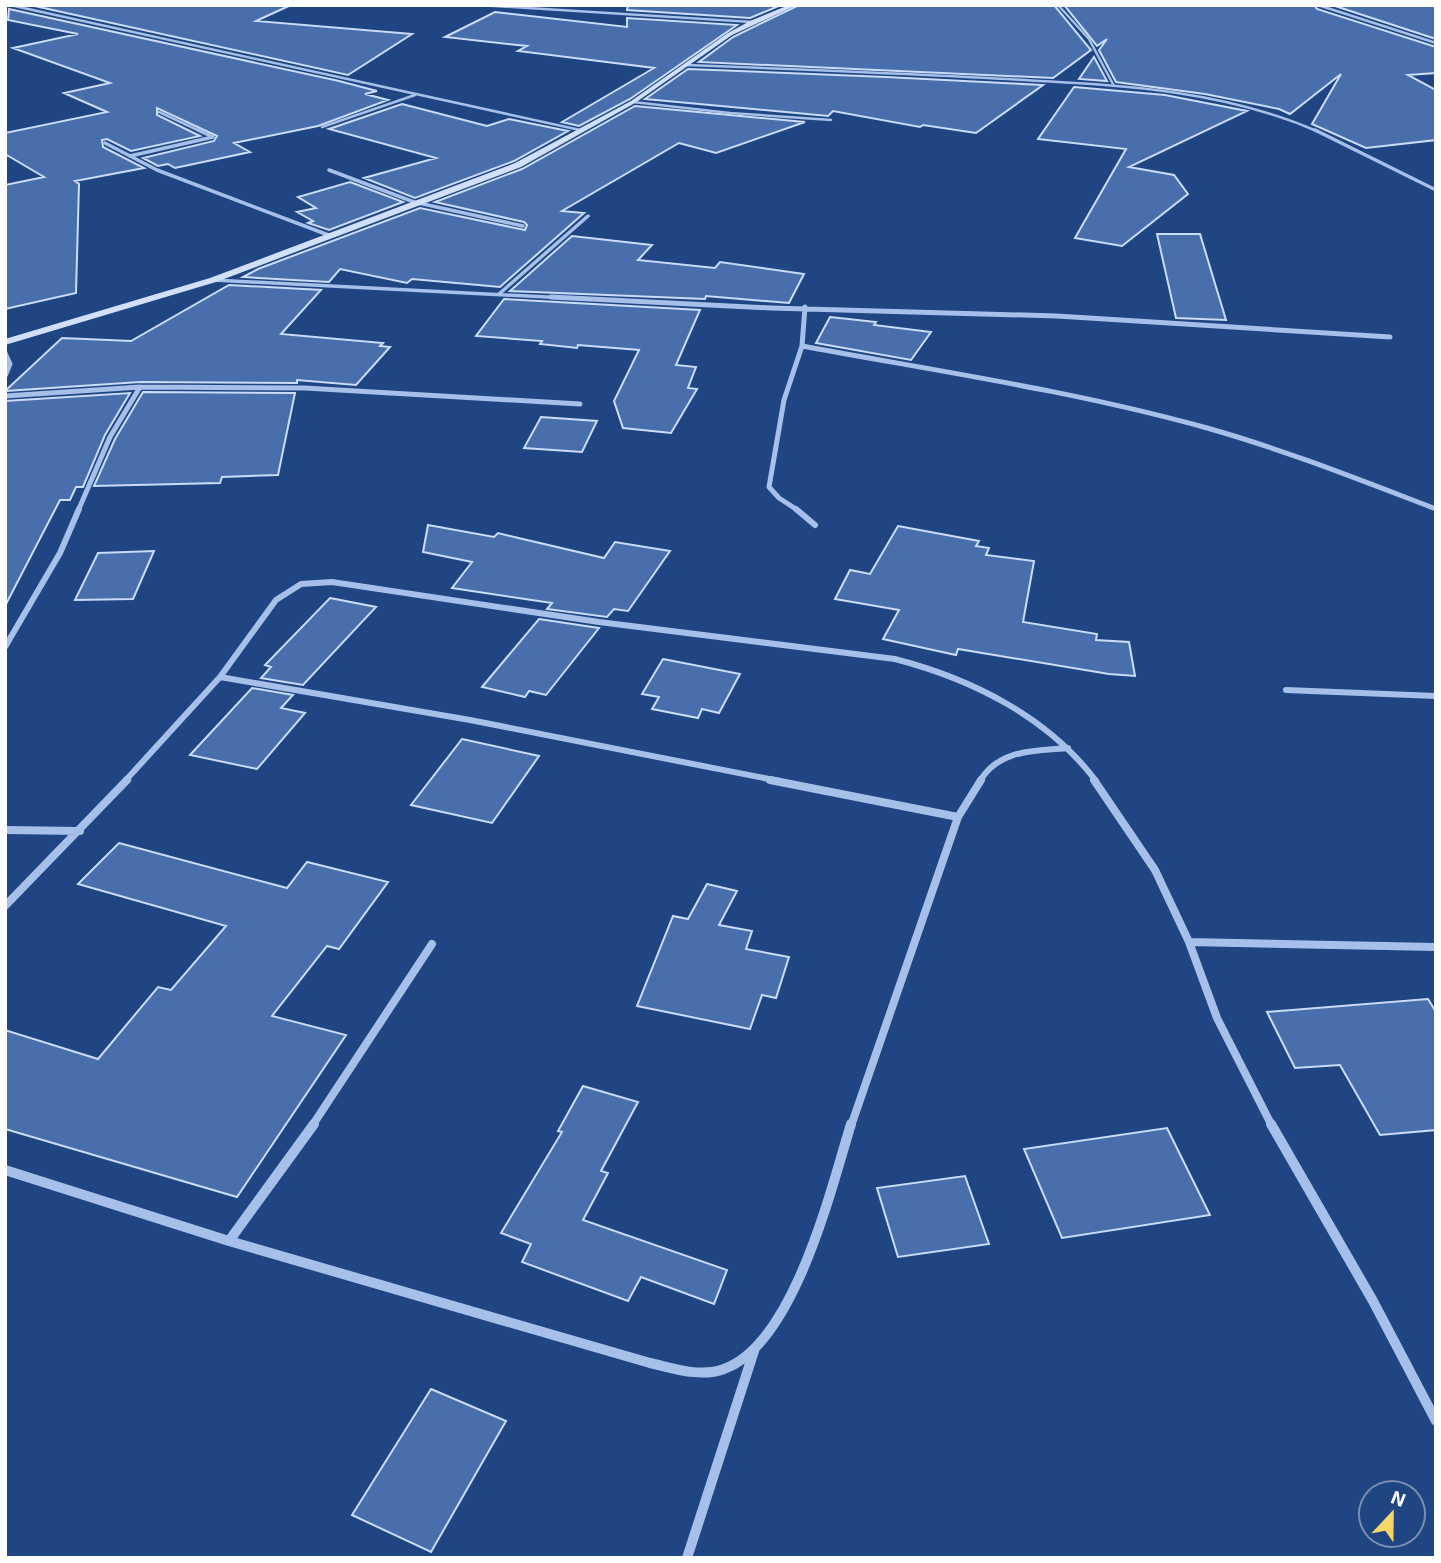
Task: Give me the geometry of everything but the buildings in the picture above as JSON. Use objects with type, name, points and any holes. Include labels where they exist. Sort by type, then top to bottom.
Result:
[{"type":"street","points":[[10,5],[580,130]]},
{"type":"street","points":[[478,5],[752,22]]},
{"type":"street","points":[[5,342],[213,280],[518,165],[633,102],[752,22],[794,5]]},
{"type":"street","points":[[1058,5],[1089,39],[1114,86]]},
{"type":"street","points":[[1318,5],[1436,43]]},
{"type":"street","points":[[686,65],[894,73],[1114,86],[1194,96],[1260,109],[1303,124],[1436,190]]},
{"type":"street","points":[[322,127],[415,95]]},
{"type":"street","points":[[633,102],[730,113],[831,120]]},
{"type":"street","points":[[130,156],[213,137],[159,112]]},
{"type":"street","points":[[105,143],[157,170],[331,236]]},
{"type":"street","points":[[329,170],[414,202],[523,226]]},
{"type":"street","points":[[499,294],[588,216]]},
{"type":"street","points":[[213,280],[771,308],[1057,316],[1390,337]]},
{"type":"street","points":[[805,307],[802,346],[784,400],[769,487],[775,497],[803,511],[815,525]]},
{"type":"street","points":[[802,346],[1045,390],[1249,440],[1342,471],[1436,509]]},
{"type":"street","points":[[5,353],[10,364],[5,376]]},
{"type":"street","points":[[5,396],[187,385],[580,404]]},
{"type":"street","points":[[5,647],[61,553],[110,437],[141,387]]},
{"type":"street","points":[[5,906],[80,831],[220,677],[276,600],[301,584],[332,582],[599,622],[895,659],[924,665],[989,696],[1040,726],[1068,748],[1090,773],[1144,850],[1178,913],[1217,1018],[1257,1099],[1373,1301],[1436,1421]]},
{"type":"street","points":[[220,677],[470,720],[958,817]]},
{"type":"street","points":[[1286,690],[1436,696]]},
{"type":"street","points":[[687,1558],[755,1347],[784,1306],[808,1260],[873,1055],[958,817],[983,776],[999,759],[1022,752],[1068,748]]},
{"type":"street","points":[[5,831],[80,831]]},
{"type":"street","points":[[1189,942],[1436,947]]},
{"type":"street","points":[[229,1241],[303,1140],[432,944]]},
{"type":"street","points":[[5,1170],[229,1241],[650,1363],[694,1373],[724,1369],[755,1347]]}]
